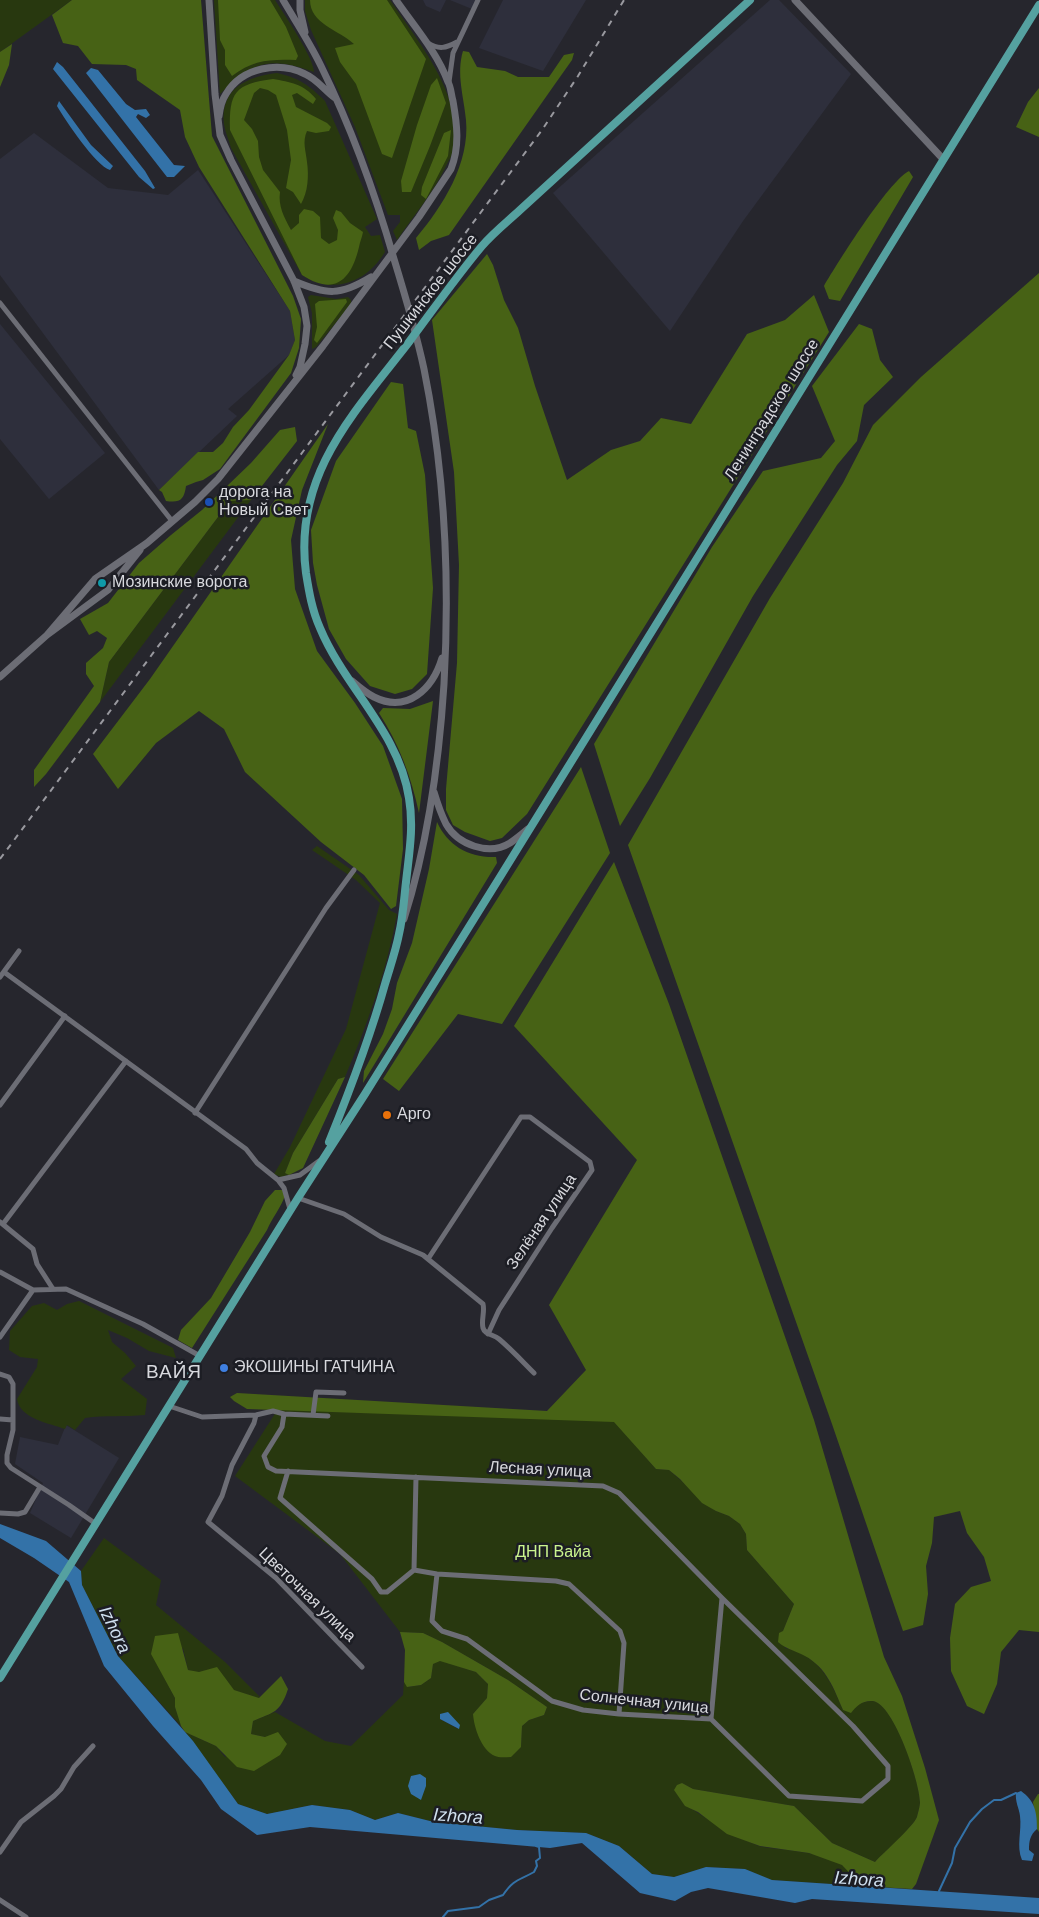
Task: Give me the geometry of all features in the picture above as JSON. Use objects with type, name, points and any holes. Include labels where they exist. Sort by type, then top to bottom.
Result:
[{"type":"main road","name":"Пушкинское шоссе","points":[[324,1157],[363,1056],[399,934],[411,844],[412,821],[409,797],[403,774],[394,752],[378,721],[326,644],[315,616],[308,590],[303,542],[305,516],[311,493],[342,429],[483,246],[750,0]]},
{"type":"main road","name":"Ленинградское шоссе","points":[[324,1157],[372,1084],[1039,5]]},
{"type":"main road","points":[[0,1678],[324,1157]]},
{"type":"street","points":[[209,0],[217,121],[225,148],[294,281],[304,307],[307,326],[306,344],[300,367],[289,389]]},
{"type":"street","points":[[283,0],[308,42],[337,99],[382,218],[424,367],[433,421],[446,549],[446,646],[442,708],[434,791],[417,873],[399,934]]},
{"type":"street","points":[[300,0],[300,10],[308,42]]},
{"type":"street","points":[[396,0],[424,40],[449,83]]},
{"type":"street","points":[[47,635],[87,588],[109,568],[143,546],[218,479],[323,346],[435,194],[454,160],[458,137],[449,83],[451,61],[478,0]]},
{"type":"street","points":[[795,0],[943,159]]},
{"type":"street","points":[[424,40],[436,47],[443,48],[458,42]]},
{"type":"street","points":[[217,121],[225,95],[232,85],[241,78],[267,67],[294,69],[307,74],[337,99]]},
{"type":"street","points":[[294,281],[314,290],[331,293],[359,285],[375,275]]},
{"type":"street","points":[[0,303],[172,521]]},
{"type":"street","points":[[0,677],[47,635],[98,599],[117,580],[143,546]]},
{"type":"street","points":[[109,568],[116,571],[117,580]]},
{"type":"street","points":[[87,588],[88,596],[98,599]]},
{"type":"street","points":[[350,680],[366,693],[383,701],[406,701],[422,692],[433,681],[446,646]]},
{"type":"street","points":[[434,791],[447,826],[456,836],[468,844],[480,848],[496,848],[509,844],[529,829]]},
{"type":"street","points":[[195,1112],[326,908],[354,870]]},
{"type":"street","points":[[0,977],[19,951]]},
{"type":"street","points":[[4,972],[246,1149],[284,1188],[291,1210]]},
{"type":"street","points":[[0,1105],[65,1016]]},
{"type":"street","points":[[53,1289],[37,1264],[33,1248],[2,1223],[126,1061]]},
{"type":"street","name":"Зелёная улица","points":[[428,1259],[521,1117],[530,1117],[590,1162],[592,1170],[499,1310],[488,1334]]},
{"type":"street","points":[[278,1180],[300,1175],[308,1171],[324,1157]]},
{"type":"street","points":[[298,1198],[344,1214],[381,1237],[428,1259],[483,1304],[485,1311],[482,1325],[488,1334],[497,1337],[534,1373]]},
{"type":"street","points":[[0,1272],[34,1290],[66,1289],[143,1324],[200,1356]]},
{"type":"street","points":[[0,1337],[34,1290]]},
{"type":"street","points":[[0,1374],[9,1377],[13,1384],[13,1420],[7,1463],[11,1468],[96,1524]]},
{"type":"street","points":[[313,1415],[316,1392],[344,1393]]},
{"type":"street","points":[[169,1406],[202,1417],[256,1415],[273,1412],[328,1416]]},
{"type":"street","name":"Лесная улица","points":[[284,1414],[282,1427],[264,1456],[268,1467],[276,1471],[603,1486],[619,1493],[722,1598],[853,1726],[888,1766],[888,1779]]},
{"type":"street","name":"Цветочная улица","points":[[256,1415],[254,1423],[232,1465],[222,1496],[208,1522],[276,1578],[362,1667]]},
{"type":"street","points":[[0,1419],[13,1420]]},
{"type":"street","points":[[288,1471],[280,1498],[372,1578],[381,1592],[387,1592],[414,1570],[437,1574],[556,1581],[569,1584],[620,1632],[624,1643],[619,1714]]},
{"type":"street","points":[[414,1570],[416,1477]]},
{"type":"street","points":[[0,1513],[25,1512],[40,1487]]},
{"type":"street","name":"Солнечная улица","points":[[437,1574],[432,1621],[442,1631],[467,1639],[552,1701],[583,1710],[711,1719],[789,1796],[862,1801],[888,1779]]},
{"type":"street","points":[[711,1719],[722,1598]]},
{"type":"street","points":[[0,1852],[20,1822],[54,1796],[74,1767],[93,1746]]},
{"type":"street","points":[[0,1900],[26,1917]]},
{"type":"shaded area","points":[[423,0],[446,0],[440,12],[426,6]]},
{"type":"shaded area","points":[[450,0],[476,0],[472,9]]},
{"type":"shaded area","points":[[503,0],[586,0],[543,71],[479,48]]},
{"type":"shaded area","points":[[770,0],[779,0],[851,74],[743,221],[670,331],[553,193]]},
{"type":"shaded area","points":[[34,133],[108,188],[168,195],[198,170],[290,311],[295,340],[289,355],[228,409],[237,416],[159,490],[0,275],[0,159]]},
{"type":"shaded area","points":[[0,324],[105,453],[49,499],[0,439]]},
{"type":"shaded area","points":[[66,1425],[119,1458],[71,1538],[30,1513],[43,1483],[15,1464],[20,1437],[58,1445]]},
{"type":"green space","points":[[0,0],[72,0],[0,52]]},
{"type":"green space","points":[[72,0],[201,0],[212,136],[293,296],[301,319],[299,348],[291,373],[220,469],[203,480],[186,486],[184,495],[178,501],[166,501],[159,490],[198,452],[213,452],[223,443],[233,427],[249,410],[289,355],[295,340],[290,311],[199,167],[185,137],[180,110],[137,80],[136,69],[126,65],[92,64],[78,46],[63,43],[52,15]]},
{"type":"green space","points":[[214,0],[275,0],[304,47],[313,65],[314,72],[285,64],[263,65],[242,74],[220,94]]},
{"type":"green space","points":[[218,0],[270,0],[286,27],[298,56],[296,60],[262,62],[247,67],[232,76],[225,65],[225,50],[220,40]]},
{"type":"green space","points":[[305,0],[390,0],[425,52],[446,90],[455,130],[453,152],[436,184],[397,240],[393,231],[400,222],[400,215],[388,215],[355,127],[311,30],[305,11]]},
{"type":"green space","points":[[310,0],[387,0],[426,59],[392,158],[382,154],[356,84],[340,62],[335,48],[354,44],[320,21],[311,8]]},
{"type":"green space","points":[[12,44],[9,65],[0,87],[0,52]]},
{"type":"green space","points":[[463,51],[469,52],[477,67],[505,71],[518,77],[549,77],[564,55],[574,53],[572,60],[449,235],[431,241],[419,250],[416,238],[445,198],[453,183],[464,152],[466,120],[460,68]]},
{"type":"green space","points":[[277,73],[292,77],[303,83],[325,101],[377,219],[365,227],[371,236],[380,235],[385,252],[368,271],[348,283],[337,285],[325,284],[302,275],[231,148],[224,124],[226,101],[238,86],[246,81]]},
{"type":"green space","points":[[437,78],[446,103],[411,192],[402,192],[401,181],[417,125],[431,85]]},
{"type":"green space","points":[[273,79],[291,83],[307,90],[316,99],[313,104],[297,93],[292,95],[296,107],[331,127],[329,131],[316,133],[307,131],[305,143],[308,178],[307,189],[301,204],[293,192],[286,188],[291,160],[287,130],[276,95],[260,88],[254,93],[244,120],[252,129],[258,141],[259,157],[263,170],[280,192],[281,207],[291,230],[299,223],[299,215],[304,209],[313,211],[320,217],[321,238],[329,244],[337,240],[338,230],[333,218],[336,210],[341,212],[350,223],[363,232],[356,259],[351,269],[340,282],[323,284],[302,275],[230,130],[231,107],[237,92],[242,87],[250,84]]},
{"type":"green space","points":[[1039,88],[1039,137],[1016,127],[1028,102]]},
{"type":"green space","points":[[451,130],[448,156],[426,199],[421,195],[422,187],[444,133]]},
{"type":"green space","points":[[909,171],[913,177],[840,301],[829,299],[824,286],[840,259],[889,190]]},
{"type":"green space","points":[[487,254],[493,265],[504,300],[518,328],[535,386],[567,480],[611,450],[640,441],[661,418],[691,424],[747,334],[785,320],[814,295],[829,332],[527,814],[502,838],[490,841],[465,832],[453,825],[446,810],[446,789],[457,663],[459,565],[454,472],[432,320]]},
{"type":"green space","points":[[1039,273],[1039,1632],[1019,1630],[1001,1652],[997,1684],[984,1714],[967,1706],[951,1671],[950,1638],[955,1604],[971,1587],[991,1581],[984,1557],[967,1533],[960,1511],[934,1517],[932,1543],[926,1566],[928,1594],[923,1625],[903,1631],[628,845],[770,598],[843,483],[873,425],[921,377]]},
{"type":"green space","points":[[311,295],[336,299],[348,297],[351,300],[351,304],[316,347],[312,349],[312,313],[308,297]]},
{"type":"green space","points":[[346,299],[347,302],[317,343],[314,340],[317,327],[315,304],[319,301]]},
{"type":"green space","points":[[859,324],[872,329],[880,360],[893,377],[864,405],[857,441],[837,465],[753,596],[650,778],[620,826],[594,744],[712,547],[763,471],[821,458],[835,441],[812,386]]},
{"type":"green space","points":[[391,382],[403,384],[408,428],[416,431],[425,475],[433,588],[427,674],[412,689],[395,694],[370,686],[346,659],[329,629],[313,563],[311,530],[336,461]]},
{"type":"green space","points":[[328,424],[302,490],[291,540],[295,589],[317,651],[355,703],[383,746],[402,799],[403,849],[396,906],[391,909],[364,875],[321,842],[245,772],[224,729],[199,711],[156,743],[118,789],[93,754],[150,679]]},
{"type":"green space","points":[[295,427],[297,441],[251,500],[230,501],[109,662],[100,702],[46,774],[34,787],[34,770],[94,686],[86,674],[86,663],[103,648],[107,638],[97,631],[89,635],[80,619],[108,603],[139,563],[202,510],[251,463],[280,430]]},
{"type":"green space","points":[[251,500],[100,702],[109,662],[230,501]]},
{"type":"green space","points":[[433,701],[419,813],[412,786],[393,736],[379,713],[383,708],[410,709]]},
{"type":"green space","points":[[581,767],[610,853],[502,1024],[458,1014],[399,1091],[383,1079]]},
{"type":"green space","points":[[437,822],[447,838],[460,849],[486,857],[496,857],[497,863],[363,1083],[364,1071],[383,1034],[392,1009],[397,983],[412,943],[429,869]]},
{"type":"green space","points":[[317,846],[359,875],[389,910],[397,914],[388,956],[376,997],[345,1077],[338,1079],[293,1153],[285,1173],[289,1175],[281,1177],[274,1174],[290,1147],[346,1029],[380,903],[356,880],[312,850]]},
{"type":"green space","points":[[614,862],[669,1004],[814,1420],[884,1657],[902,1696],[925,1768],[939,1820],[916,1884],[912,1889],[862,1886],[842,1865],[809,1853],[760,1846],[727,1834],[698,1812],[685,1806],[674,1790],[677,1785],[682,1783],[693,1789],[794,1806],[832,1843],[875,1862],[917,1817],[920,1802],[911,1762],[897,1729],[881,1705],[873,1701],[866,1701],[851,1713],[843,1710],[829,1680],[819,1667],[805,1656],[778,1642],[779,1633],[783,1631],[794,1604],[747,1550],[746,1534],[740,1524],[729,1516],[702,1503],[669,1470],[656,1469],[614,1422],[247,1409],[230,1397],[237,1393],[547,1411],[586,1370],[549,1305],[637,1160],[514,1026]]},
{"type":"green space","points":[[345,1077],[303,1168],[289,1175],[285,1173],[293,1153],[338,1079]]},
{"type":"green space","points":[[275,1190],[282,1190],[285,1195],[282,1203],[192,1348],[178,1340],[181,1330],[211,1298],[250,1232],[265,1201]]},
{"type":"green space","points":[[79,1301],[173,1348],[176,1358],[149,1351],[127,1338],[108,1330],[112,1342],[136,1366],[121,1379],[147,1399],[145,1415],[85,1418],[75,1430],[67,1425],[65,1429],[29,1416],[19,1406],[17,1399],[37,1367],[38,1359],[20,1357],[9,1350],[10,1331],[32,1306],[44,1303],[57,1310],[67,1304]]},
{"type":"green space","name":"ДНП Вайа","points":[[278,1409],[614,1421],[656,1469],[669,1470],[716,1511],[729,1516],[740,1524],[746,1534],[747,1550],[794,1604],[783,1631],[785,1648],[797,1651],[815,1663],[834,1689],[843,1710],[872,1701],[880,1705],[889,1715],[897,1728],[916,1778],[920,1802],[917,1817],[875,1862],[832,1843],[794,1806],[693,1789],[682,1783],[680,1799],[719,1826],[755,1845],[803,1852],[832,1860],[844,1866],[862,1886],[771,1880],[745,1869],[706,1867],[674,1877],[652,1874],[619,1846],[586,1833],[517,1830],[434,1822],[398,1813],[375,1820],[350,1810],[312,1805],[267,1814],[238,1804],[185,1732],[216,1746],[225,1757],[265,1737],[251,1734],[253,1721],[275,1712],[325,1741],[351,1746],[403,1695],[404,1682],[408,1687],[421,1685],[431,1678],[433,1664],[440,1660],[476,1672],[488,1684],[487,1698],[473,1714],[521,1747],[522,1726],[529,1720],[544,1715],[547,1707],[508,1680],[442,1642],[423,1633],[400,1632],[340,1554],[235,1476]],"holes":[[[448,1713],[458,1729],[440,1719],[440,1714]]]},
{"type":"green space","points":[[104,1538],[161,1580],[156,1605],[225,1662],[259,1698],[233,1690],[227,1681],[188,1670],[183,1648],[164,1677],[175,1698],[175,1707],[181,1726],[118,1656],[82,1585],[81,1571]]},
{"type":"green space","points":[[400,1632],[423,1633],[442,1642],[508,1680],[547,1707],[544,1715],[529,1720],[522,1726],[521,1747],[511,1757],[495,1756],[486,1749],[479,1738],[473,1714],[487,1698],[488,1684],[476,1672],[440,1661],[433,1664],[431,1678],[421,1685],[407,1687],[404,1682],[405,1650]]},
{"type":"green space","points":[[178,1633],[188,1670],[199,1672],[217,1667],[234,1690],[259,1698],[281,1676],[288,1689],[282,1703],[275,1711],[253,1721],[251,1734],[265,1737],[278,1732],[287,1744],[280,1755],[254,1771],[237,1767],[216,1746],[185,1732],[175,1707],[175,1698],[151,1654],[155,1636]]},
{"type":"green space","points":[[1039,1794],[1039,1832],[1033,1802]]},
{"type":"water","points":[[57,62],[63,67],[145,171],[155,188],[153,189],[139,177],[53,69]]},
{"type":"water","points":[[91,68],[98,70],[126,104],[135,110],[146,109],[150,115],[146,118],[138,114],[136,117],[174,165],[185,166],[174,177],[167,177],[86,73]]},
{"type":"water","points":[[59,101],[91,145],[113,166],[110,170],[104,167],[81,142],[57,106]]},
{"type":"water","points":[[0,1524],[46,1541],[81,1571],[82,1585],[118,1656],[193,1741],[238,1804],[267,1814],[312,1805],[350,1810],[375,1820],[398,1813],[434,1822],[517,1830],[586,1833],[619,1846],[652,1874],[674,1877],[706,1867],[745,1869],[772,1880],[1039,1898],[1039,1914],[812,1899],[795,1903],[708,1888],[691,1892],[675,1901],[640,1893],[582,1843],[550,1848],[310,1827],[257,1835],[221,1809],[201,1780],[153,1726],[104,1666],[69,1582],[0,1538]]},
{"type":"water","points":[[448,1712],[460,1725],[459,1729],[440,1719],[440,1714]]},
{"type":"water","points":[[420,1774],[426,1778],[426,1786],[421,1800],[411,1794],[408,1786],[411,1776]]},
{"type":"water","points":[[1021,1791],[1032,1803],[1036,1817],[1037,1829],[1031,1836],[1029,1844],[1029,1850],[1034,1854],[1032,1861],[1022,1860],[1020,1855],[1020,1816],[1016,1793]]},
{"type":"waterway","points":[[939,1891],[952,1863],[955,1848],[970,1822],[994,1800],[1001,1800],[1016,1793]]},
{"type":"waterway","points":[[443,1917],[448,1911],[479,1907],[489,1900],[503,1895],[513,1883],[534,1872],[537,1866],[536,1861],[540,1858],[539,1847],[536,1846]]},
{"type":"railway","points":[[0,859],[542,130],[578,76],[624,0]]},
{"type":"place","name":"дорога на Новый Свет","points":[[209,502]]},
{"type":"place","name":"Мозинские ворота","points":[[102,583]]},
{"type":"place","name":"Арго","points":[[387,1115]]},
{"type":"place","name":"ЭКОШИНЫ ГАТЧИНА","points":[[224,1368]]},
{"type":"district","name":"ВАЙЯ","points":[[174,1373]]},
{"type":"water label","name":"Izhora","points":[[114,1630]]},
{"type":"water label","name":"Izhora","points":[[458,1817]]},
{"type":"water label","name":"Izhora","points":[[859,1880]]}]
